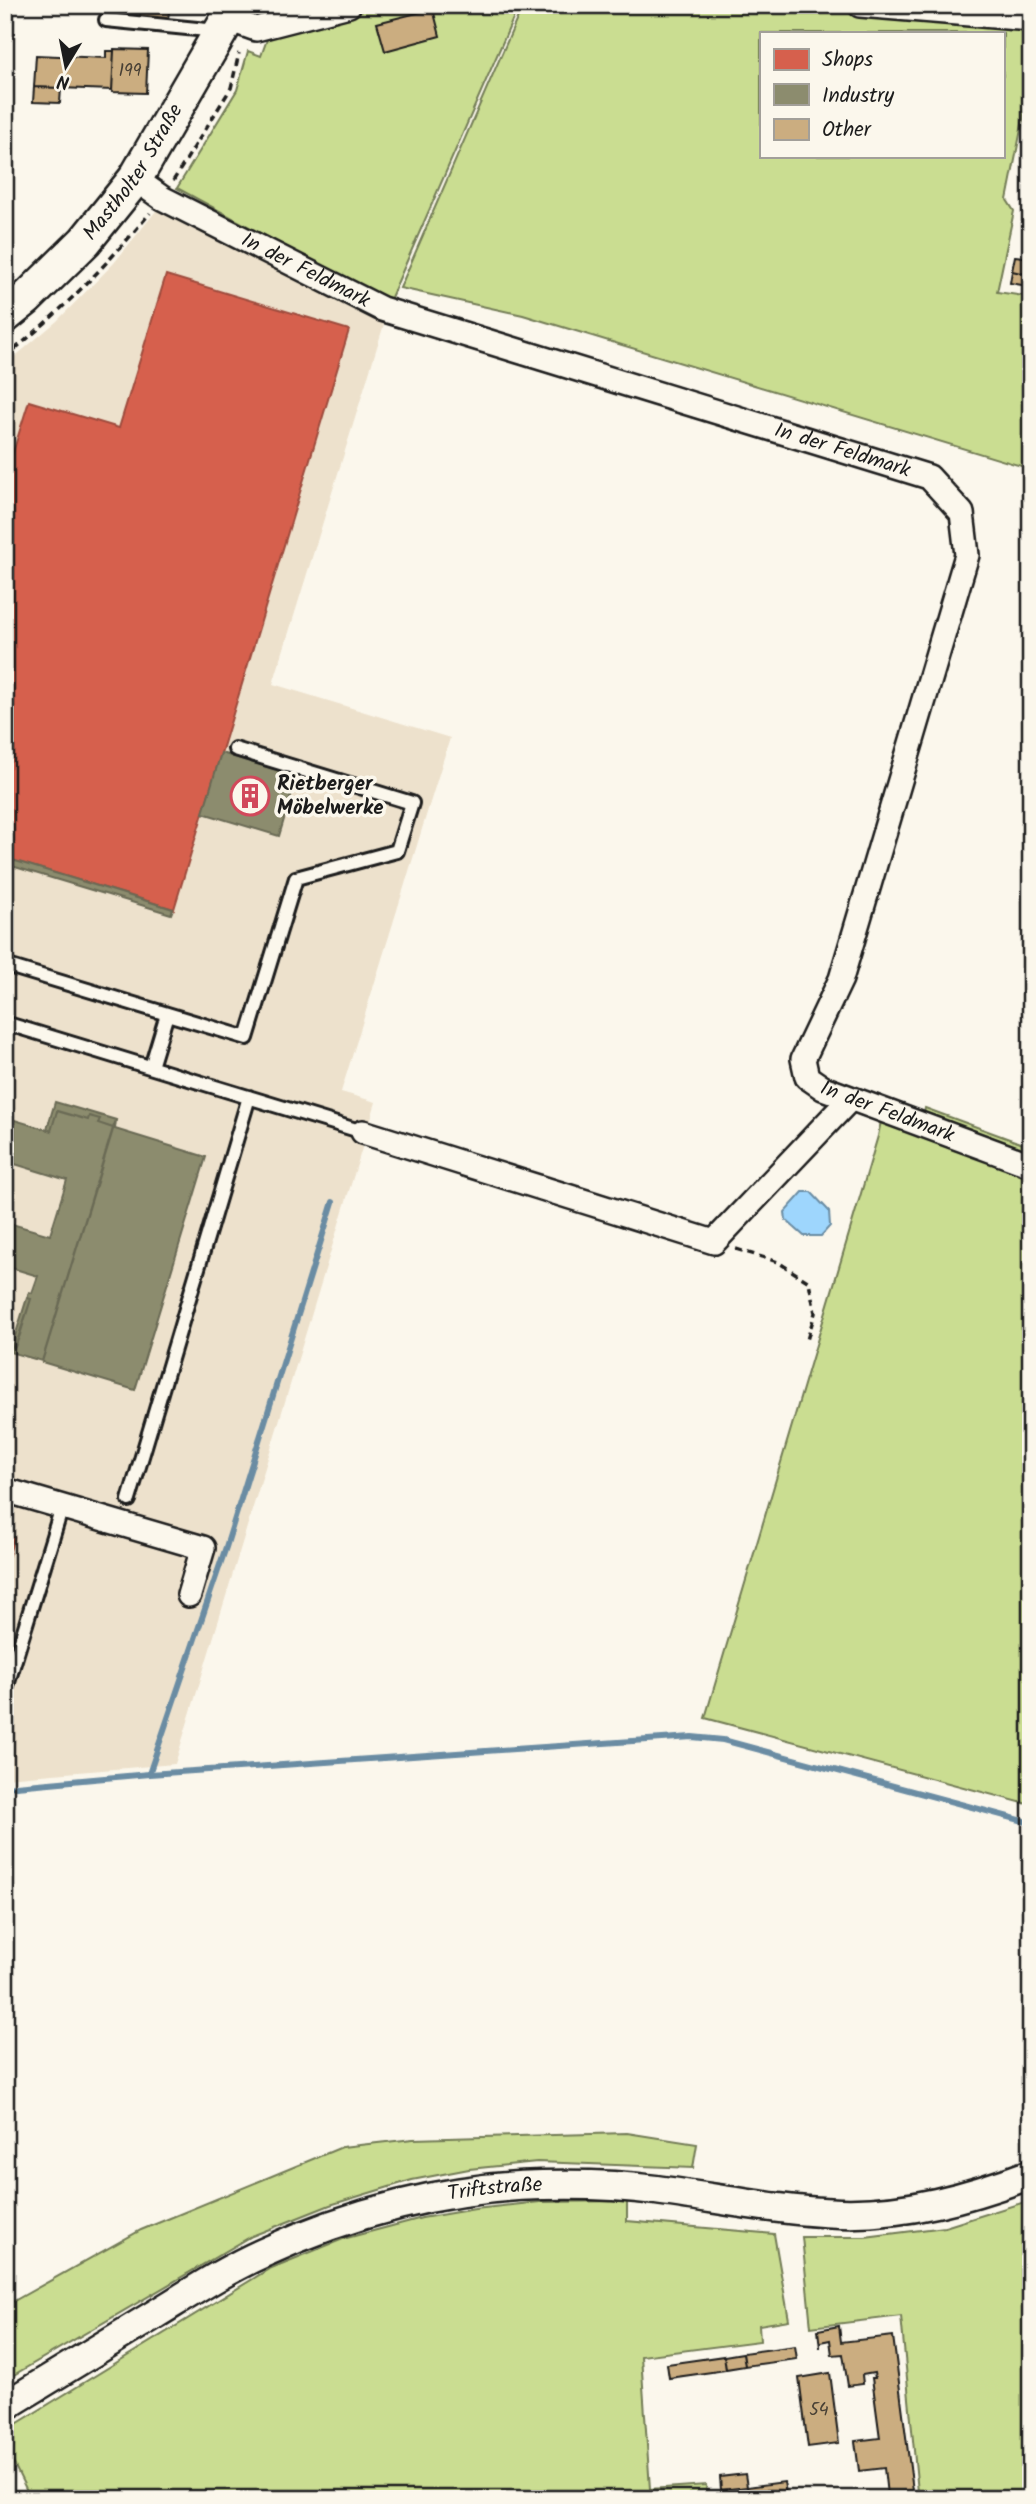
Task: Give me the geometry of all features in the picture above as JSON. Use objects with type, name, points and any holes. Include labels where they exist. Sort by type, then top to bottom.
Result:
[{"type":"main road","name":"Mastholter Straße","points":[[5,316],[85,241],[135,179],[228,20]]},
{"type":"street","points":[[228,20],[256,29],[349,5]]},
{"type":"street","points":[[860,5],[1031,19]]},
{"type":"street","name":"In der Feldmark","points":[[135,179],[162,198],[382,309],[929,477],[962,513],[967,555],[841,979],[803,1059],[807,1077],[823,1087],[1031,1165]]},
{"type":"street","points":[[363,1132],[714,1242],[850,1099]]},
{"type":"street","points":[[5,1490],[203,1548],[189,1595]]},
{"type":"street","name":"Triftstraße","points":[[12,2401],[202,2285],[263,2253],[339,2222],[418,2201],[473,2191],[540,2185],[604,2185],[776,2208],[855,2213],[897,2211],[953,2199],[1031,2174]]},
{"type":"lane","points":[[106,20],[207,30],[228,20]]},
{"type":"lane","points":[[5,965],[247,1038],[296,878],[397,850],[412,803],[235,750]]},
{"type":"lane","points":[[151,1067],[167,1014]]},
{"type":"lane","points":[[5,1023],[363,1132]]},
{"type":"lane","points":[[129,1500],[249,1097]]},
{"type":"lane","points":[[5,1692],[62,1507]]},
{"type":"path","points":[[714,1242],[778,1262],[809,1282],[815,1312],[807,1340]]},
{"type":"shaded area","points":[[160,206],[385,321],[273,684],[450,738],[341,1092],[376,1102],[175,1764],[5,1778],[5,365],[57,321],[114,263]]},
{"type":"green space","points":[[380,5],[519,5],[389,302],[177,188],[237,90],[248,51],[261,56],[269,34]]},
{"type":"green space","points":[[523,5],[745,5],[1031,27],[1031,79],[1007,200],[1014,211],[997,292],[1031,297],[1031,469],[523,315],[400,288]]},
{"type":"green space","points":[[925,1108],[1031,1147],[1031,1156],[923,1118]]},
{"type":"green space","points":[[881,1121],[1031,1173],[1031,1805],[705,1718]]},
{"type":"green space","points":[[627,2133],[697,2144],[693,2168],[537,2162],[469,2169],[412,2180],[330,2205],[252,2236],[5,2380],[5,2306],[141,2230],[342,2147],[413,2139]]},
{"type":"green space","points":[[1031,2200],[1031,2499],[874,2499],[918,2492],[901,2316],[811,2327],[802,2237],[865,2237],[945,2227]]},
{"type":"green space","points":[[627,2201],[627,2221],[774,2234],[789,2320],[759,2325],[760,2341],[641,2356],[650,2489],[706,2485],[707,2499],[31,2499],[5,2446],[5,2431],[269,2269],[343,2239],[422,2218],[475,2209],[540,2202]]},
{"type":"water","points":[[803,1192],[811,1192],[829,1211],[830,1226],[821,1236],[804,1236],[786,1220],[785,1212]]},
{"type":"building: Shops","points":[[166,275],[349,330],[174,909],[5,858],[5,478],[29,401],[119,428]]},
{"type":"building: Shops","points":[[5,1535],[14,1538],[5,1567]]},
{"type":"building: Industry","name":"Rietberger Möbelwerke","points":[[221,753],[297,776],[279,836],[203,813]]},
{"type":"building: Industry","points":[[5,858],[173,909],[171,914],[5,864]]},
{"type":"building: Industry","points":[[55,1102],[116,1120],[113,1128],[98,1123],[100,1119],[89,1116],[88,1120],[57,1111],[51,1131],[47,1129]]},
{"type":"building: Industry","points":[[57,1111],[88,1120],[89,1116],[100,1119],[98,1123],[113,1128],[42,1361],[10,1352],[20,1335],[31,1299],[27,1298],[29,1292],[32,1293],[38,1276],[5,1266],[5,1222],[50,1235],[67,1180],[5,1161],[5,1117],[51,1131]]},
{"type":"building: Industry","points":[[116,1120],[115,1129],[206,1157],[135,1390],[42,1362]]},
{"type":"building: Industry","points":[[27,1298],[31,1299],[15,1347],[12,1346]]},
{"type":"building: Industry","points":[[5,1626],[11,1627],[5,1646]]},
{"type":"building: Other","points":[[141,5],[170,5],[168,19],[140,16]]},
{"type":"building: Other","points":[[433,9],[440,36],[385,51],[377,23]]},
{"type":"building: Other","points":[[114,49],[148,50],[146,93],[112,92]]},
{"type":"building: Other","points":[[106,51],[114,51],[112,90],[34,87],[36,55],[106,58]]},
{"type":"building: Other","points":[[34,87],[61,88],[60,103],[33,102]]},
{"type":"building: Other","points":[[1015,256],[1031,258],[1030,275],[1012,271]]},
{"type":"building: Other","points":[[1012,271],[1030,275],[1028,286],[1010,283]]},
{"type":"building: Other","points":[[839,2326],[841,2342],[893,2336],[913,2491],[887,2495],[884,2468],[859,2471],[855,2441],[880,2438],[872,2378],[875,2378],[874,2373],[862,2375],[863,2384],[848,2386],[843,2354],[832,2355],[830,2340],[820,2342],[820,2348],[818,2330]]},
{"type":"building: Other","points":[[795,2346],[797,2359],[745,2366],[743,2353]]},
{"type":"building: Other","points":[[743,2353],[745,2366],[726,2369],[724,2356]]},
{"type":"building: Other","points":[[724,2356],[726,2370],[669,2378],[667,2364]]},
{"type":"building: Other","points":[[830,2373],[839,2443],[808,2447],[799,2378]]},
{"type":"building: Other","points":[[745,2474],[747,2487],[721,2490],[720,2477]]},
{"type":"building: Other","points":[[784,2482],[787,2499],[749,2499],[747,2487]]},
{"type":"waterway","points":[[149,1774],[226,1547],[333,1202]]},
{"type":"waterway","points":[[5,1787],[149,1774],[692,1737],[723,1740],[1031,1823]]},
{"type":"place","name":"Rietberger Möbelwerke","points":[[250,796]]}]
